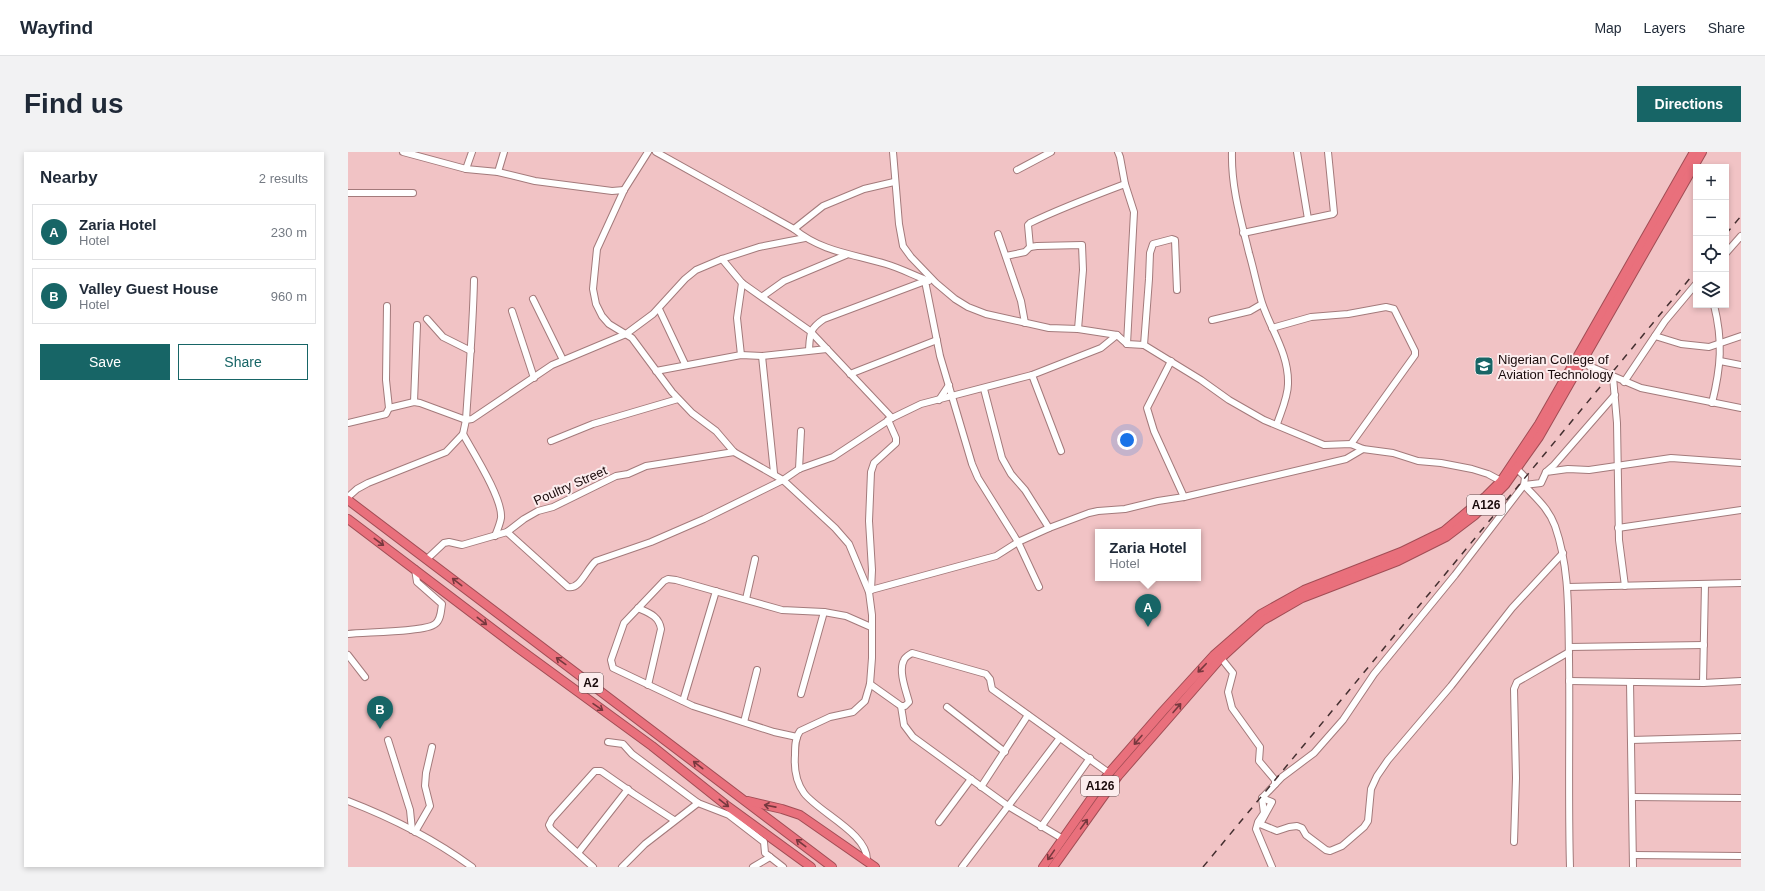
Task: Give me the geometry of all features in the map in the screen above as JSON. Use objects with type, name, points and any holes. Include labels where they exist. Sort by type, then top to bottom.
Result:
[{"type":"highway","name":"A126","points":[[1043,867],[1109,773],[1209,660],[1261,614],[1304,590],[1401,552],[1444,531],[1486,496],[1501,481],[1550,406],[1694,152]]},
{"type":"highway","name":"A126","points":[[1053,867],[1118,776],[1221,658],[1262,621],[1316,591],[1406,557],[1446,537],[1489,503],[1517,469],[1539,437],[1702,152]]},
{"type":"highway","name":"A2","points":[[348,500],[832,867]]},
{"type":"highway","name":"A2","points":[[348,519],[518,648],[652,746],[726,805],[810,866]]},
{"type":"highway","points":[[741,798],[752,803],[782,809],[800,815],[875,867]]},
{"type":"street","points":[[466,169],[472,152]]},
{"type":"street","points":[[498,172],[504,152]]},
{"type":"street","points":[[648,152],[624,190],[597,250],[593,289],[596,304],[602,316],[609,324],[636,342],[678,400],[716,430],[734,452],[774,473],[835,528],[849,544],[870,591]]},
{"type":"street","points":[[656,152],[794,229],[805,238],[846,255],[886,264],[926,281],[936,283]]},
{"type":"street","points":[[892,152],[894,182],[903,246],[910,257],[936,283],[955,299],[978,311],[1025,323],[1049,328],[1078,329],[1117,336],[1126,344],[1144,345],[1171,361],[1229,400],[1264,420],[1277,424],[1324,445],[1351,444],[1363,449],[1393,454],[1418,461],[1472,469],[1488,474],[1501,481]]},
{"type":"street","points":[[1017,170],[1051,152]]},
{"type":"street","points":[[1118,152],[1125,184],[1134,212],[1135,225],[1126,344]]},
{"type":"street","points":[[1232,152],[1237,208],[1243,233],[1262,304],[1288,369],[1288,385],[1285,401],[1277,424]]},
{"type":"street","points":[[1297,152],[1308,219]]},
{"type":"street","points":[[1243,233],[1308,219],[1331,216],[1334,212],[1328,152]]},
{"type":"street","points":[[407,153],[466,169],[498,172],[534,181],[612,191],[624,190]]},
{"type":"street","points":[[794,229],[823,206],[864,189],[894,182]]},
{"type":"street","points":[[1030,247],[1028,225],[1052,212],[1067,208],[1125,184]]},
{"type":"street","points":[[612,191],[619,201]]},
{"type":"street","points":[[348,193],[413,193]]},
{"type":"street","points":[[998,234],[1021,301],[1025,323]]},
{"type":"street","points":[[1729,250],[1741,236]]},
{"type":"street","points":[[389,408],[414,402],[466,420],[472,419],[563,360],[577,356],[626,334],[658,309],[685,279],[696,270],[722,258],[769,244],[805,238]]},
{"type":"street","points":[[1144,345],[1150,253],[1152,244],[1172,239],[1175,240],[1177,290]]},
{"type":"street","points":[[1006,256],[1025,252],[1030,247],[1082,245],[1083,270],[1078,329]]},
{"type":"street","points":[[762,296],[784,281],[846,255]]},
{"type":"street","points":[[722,258],[742,283],[810,331],[828,349],[832,356],[890,419],[896,438],[896,444],[874,463],[871,472],[869,521],[872,570],[870,591],[870,684],[865,701],[853,712],[830,717],[804,729],[797,736],[795,772],[801,788],[812,801],[850,831],[866,852],[867,861]]},
{"type":"street","points":[[348,497],[357,489],[368,483],[446,452],[451,449],[463,434],[466,420],[468,368],[471,351],[474,280]]},
{"type":"street","points":[[809,350],[810,331],[814,325],[926,281]]},
{"type":"street","points":[[926,281],[937,340],[952,397],[978,478],[1018,542],[1039,587]]},
{"type":"street","points":[[741,355],[737,318],[742,283]]},
{"type":"street","points":[[1624,382],[1655,336],[1693,287]]},
{"type":"street","points":[[533,299],[563,360]]},
{"type":"street","points":[[1212,320],[1250,311],[1262,304]]},
{"type":"street","points":[[348,424],[386,414],[389,408],[386,380],[387,306]]},
{"type":"street","points":[[1272,328],[1311,317],[1348,314],[1386,307],[1394,309],[1415,351],[1415,355],[1351,444]]},
{"type":"street","points":[[1712,403],[1720,361],[1721,344],[1715,308]]},
{"type":"street","points":[[658,309],[685,364]]},
{"type":"street","points":[[512,310],[534,378]]},
{"type":"street","points":[[427,319],[443,337],[471,351]]},
{"type":"street","points":[[414,402],[417,325]]},
{"type":"street","points":[[507,532],[568,587],[573,588],[577,586],[591,565],[596,561],[651,542],[783,480],[799,469],[833,457],[890,419],[921,404],[984,389],[1032,375],[1101,348],[1117,336]]},
{"type":"street","points":[[1655,336],[1688,345],[1709,346],[1721,344],[1741,336]]},
{"type":"street","points":[[850,374],[937,340]]},
{"type":"street","points":[[656,371],[685,364],[741,355],[762,356],[828,349]]},
{"type":"street","points":[[762,356],[774,473]]},
{"type":"street","points":[[1171,361],[1148,408],[1154,431],[1184,497]]},
{"type":"street","points":[[1720,361],[1741,365]]},
{"type":"street","points":[[1582,363],[1624,382],[1655,392],[1741,408]]},
{"type":"street","points":[[1032,375],[1061,451]]},
{"type":"street","points":[[1613,377],[1618,465],[1618,528],[1625,586]]},
{"type":"street","points":[[939,400],[949,385]]},
{"type":"street","points":[[984,389],[1002,458],[1011,474],[1025,490],[1049,528]]},
{"type":"street","points":[[1524,485],[1541,483],[1546,472],[1554,465],[1615,395]]},
{"type":"street","points":[[551,441],[600,422],[678,400]]},
{"type":"street","points":[[799,469],[801,431]]},
{"type":"street","points":[[463,434],[490,482],[501,511],[501,519],[495,536]]},
{"type":"street","points":[[870,591],[996,556],[1018,542],[1049,528],[1098,511],[1125,510],[1158,501],[1184,497],[1346,459],[1363,449]]},
{"type":"street","name":"Poultry Street","points":[[427,559],[444,543],[449,542],[462,545],[507,532],[524,519],[538,511],[553,506],[616,476],[628,474],[646,466],[734,452]]},
{"type":"street","points":[[1546,472],[1568,469],[1589,470],[1671,458],[1741,463]]},
{"type":"street","points":[[1262,798],[1275,784],[1314,753],[1343,720],[1374,674],[1524,485],[1525,477],[1517,469]]},
{"type":"street","points":[[1524,485],[1548,511],[1563,553],[1568,587],[1570,867]]},
{"type":"street","points":[[1618,528],[1741,510]]},
{"type":"street","points":[[1262,798],[1272,802],[1260,824],[1277,831],[1297,826],[1302,828],[1306,835],[1326,850],[1335,849],[1349,842],[1368,821],[1371,789],[1398,747],[1451,686],[1512,608],[1563,553]]},
{"type":"street","points":[[746,599],[756,559]]},
{"type":"street","points":[[348,634],[422,628],[435,625],[439,620],[442,604],[417,582],[414,569]]},
{"type":"street","points":[[797,736],[774,732],[683,701],[613,668],[610,664],[624,623],[664,581],[668,579],[782,610],[824,612],[846,616],[871,627]]},
{"type":"street","points":[[1568,587],[1741,582]]},
{"type":"street","points":[[1703,683],[1705,584]]},
{"type":"street","points":[[683,701],[716,591]]},
{"type":"street","points":[[638,608],[657,618],[660,622],[661,629],[648,685]]},
{"type":"street","points":[[801,694],[824,612]]},
{"type":"street","points":[[1514,842],[1516,778],[1514,689],[1517,682],[1569,649],[1704,645]]},
{"type":"street","points":[[901,706],[905,706],[909,702],[902,679],[902,667],[904,659],[912,653],[986,674],[990,679],[992,689],[1109,773]]},
{"type":"street","points":[[348,655],[365,677]]},
{"type":"street","points":[[1221,658],[1233,673],[1228,692],[1232,708],[1260,747],[1259,761],[1275,780],[1275,784]]},
{"type":"street","points":[[744,722],[757,670]]},
{"type":"street","points":[[1569,681],[1703,683],[1741,681]]},
{"type":"street","points":[[1630,682],[1633,867]]},
{"type":"street","points":[[870,684],[901,706],[904,725],[913,737],[1008,806],[1063,839]]},
{"type":"street","points":[[947,707],[1005,752]]},
{"type":"street","points":[[981,787],[1028,715]]},
{"type":"street","points":[[1631,740],[1741,737]]},
{"type":"street","points":[[962,867],[1059,738]]},
{"type":"street","points":[[388,740],[410,810],[414,831]]},
{"type":"street","points":[[608,742],[623,744],[632,754],[698,803],[729,816],[764,842],[765,853],[783,867]]},
{"type":"street","points":[[414,831],[430,806],[426,793],[426,780],[432,747]]},
{"type":"street","points":[[1041,826],[1090,758]]},
{"type":"street","points":[[594,867],[551,829],[549,825],[552,819],[594,771],[601,771],[674,820]]},
{"type":"street","points":[[939,822],[971,779]]},
{"type":"street","points":[[578,853],[628,789]]},
{"type":"street","points":[[1632,797],[1741,798]]},
{"type":"street","points":[[1262,798],[1264,813],[1258,822],[1256,829],[1272,867]]},
{"type":"street","points":[[348,801],[414,831],[448,849],[472,867]]},
{"type":"street","points":[[622,867],[645,844],[674,820],[698,803]]},
{"type":"street","points":[[1633,855],[1741,856]]},
{"type":"street","points":[[754,867],[770,857]]},
{"type":"railway","points":[[1729,230],[1741,216]]},
{"type":"railway","points":[[1203,867],[1695,272]]},
{"type":"place","name":"Nigerian College of Aviation Technology","points":[[1484,366]]},
{"type":"place","name":"Zaria Hotel","points":[[1148,627]]},
{"type":"place","name":"Valley Guest House","points":[[380,729]]}]
